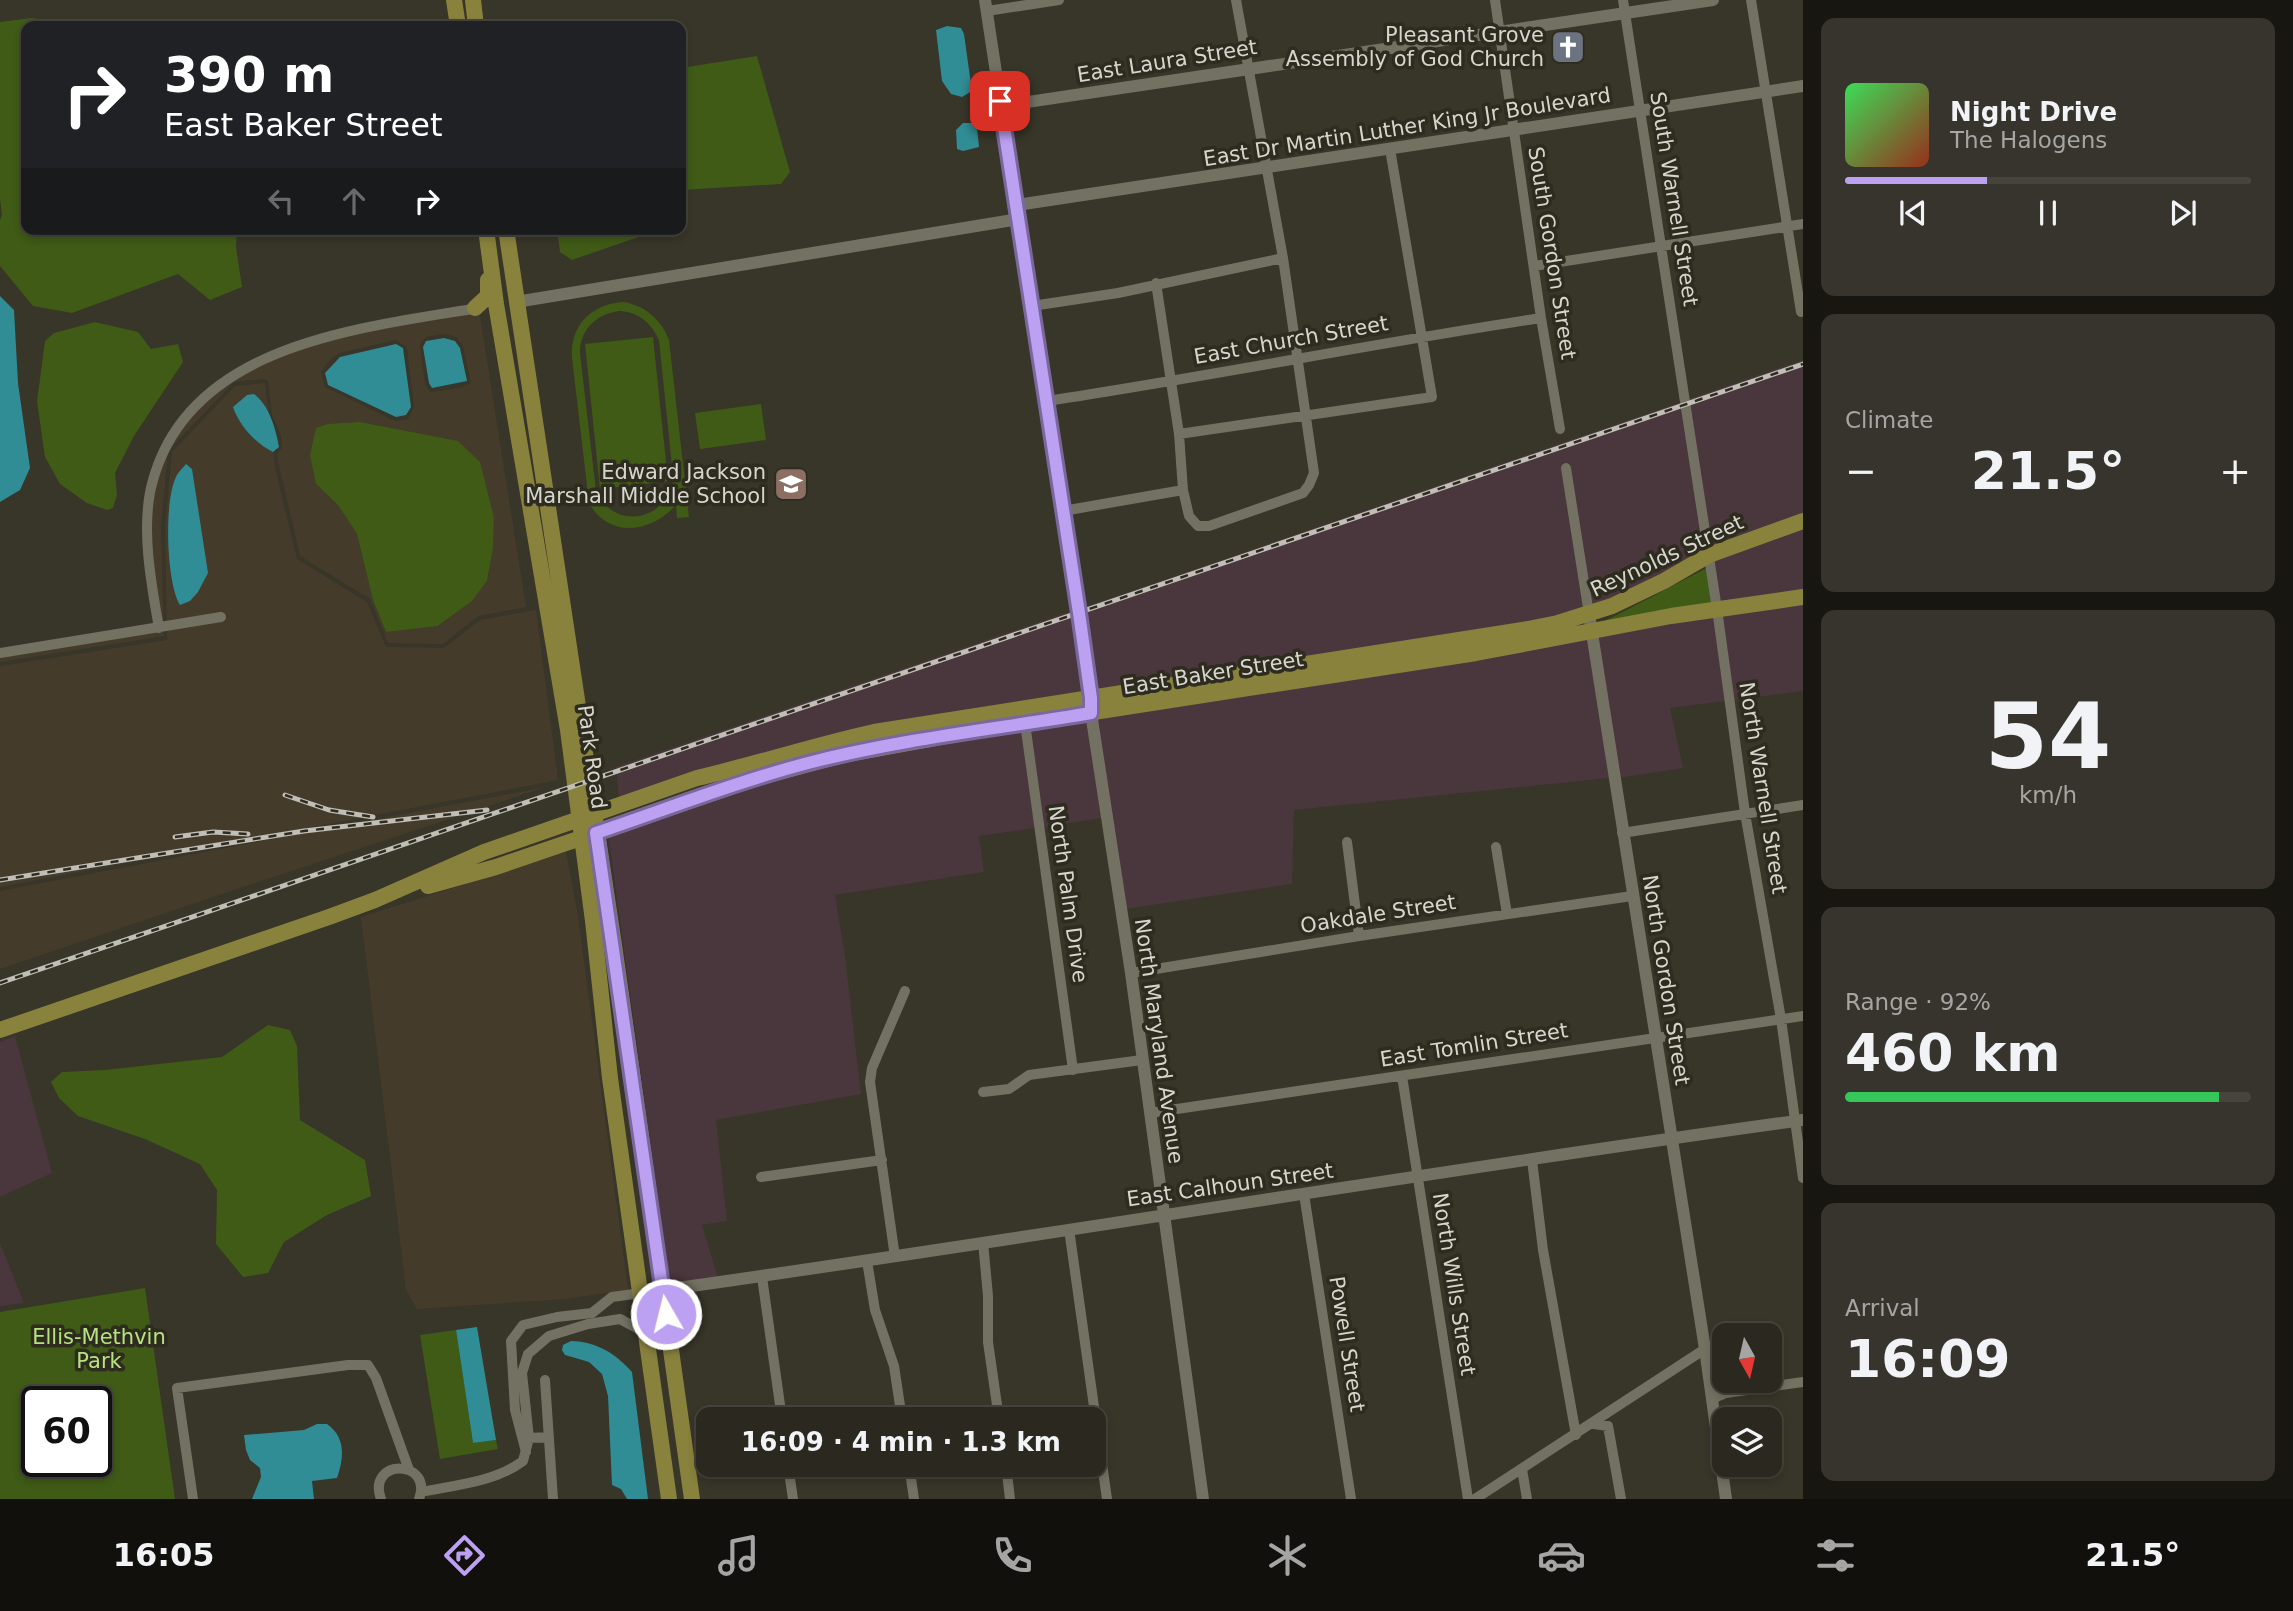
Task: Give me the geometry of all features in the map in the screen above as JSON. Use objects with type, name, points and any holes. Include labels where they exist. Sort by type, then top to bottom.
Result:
[{"type":"main road","points":[[454,0],[457,21]]},
{"type":"main road","points":[[473,0],[475,21]]},
{"type":"main road","points":[[475,308],[488,296],[484,235]]},
{"type":"main road","name":"Park Road","points":[[485,235],[551,625],[589,826],[663,1290],[692,1499]]},
{"type":"main road","points":[[494,235],[502,278],[506,290],[516,302]]},
{"type":"main road","name":"Park Road","points":[[507,235],[566,623],[589,826],[610,1078],[669,1499]]},
{"type":"main road","points":[[496,304],[513,325],[529,422],[537,434]]},
{"type":"main road","name":"Reynolds Street","points":[[1589,614],[1636,596],[1709,555],[1803,521]]},
{"type":"main road","name":"East Baker Street","points":[[589,826],[697,778],[874,732],[1091,705],[1475,645],[1592,632],[1717,609],[1803,597]]},
{"type":"main road","name":"East Baker Street","points":[[1475,645],[1589,614]]},
{"type":"main road","name":"East Baker Street","points":[[589,826],[805,764],[890,745],[1025,723],[1091,705]]},
{"type":"main road","points":[[0,1030],[375,900],[474,874],[589,826]]},
{"type":"street","points":[[986,5],[1059,0]]},
{"type":"street","points":[[1156,283],[1179,434],[1182,490],[1189,516],[1198,526],[1209,526],[1303,493],[1314,474],[1283,258],[1236,0]]},
{"type":"street","name":"South Gordon Street","points":[[1495,0],[1541,318],[1560,429]]},
{"type":"street","name":"East Laura Street","points":[[1001,106],[1500,31],[1624,6],[1713,0]]},
{"type":"street","points":[[1751,0],[1801,312]]},
{"type":"street","name":"North Maryland Avenue","points":[[986,5],[1079,613],[1203,1499]]},
{"type":"street","name":"South Warnell Street","points":[[1624,6],[1686,404]]},
{"type":"street","name":"East Dr Martin Luther King Jr Boulevard","points":[[1017,205],[1803,86]]},
{"type":"street","points":[[1179,434],[1432,397],[1390,149]]},
{"type":"street","points":[[159,628],[150,577],[147,526],[152,480],[166,447],[184,418],[205,395],[226,378],[264,359],[325,337],[373,326],[1019,219]]},
{"type":"street","points":[[1534,266],[1803,224]]},
{"type":"street","points":[[1032,306],[1118,293],[1283,258]]},
{"type":"street","name":"East Church Street","points":[[1047,401],[1421,336],[1541,318]]},
{"type":"street","name":"North Warnell Street","points":[[1686,404],[1745,813],[1799,1120],[1803,1178]]},
{"type":"street","name":"North Gordon Street","points":[[1566,468],[1705,1349],[1726,1499]]},
{"type":"street","points":[[1063,511],[1182,490]]},
{"type":"street","points":[[0,653],[221,617]]},
{"type":"street","name":"North Palm Drive","points":[[1025,723],[1073,1070]]},
{"type":"street","points":[[1622,833],[1803,805]]},
{"type":"street","points":[[1347,842],[1359,936]]},
{"type":"street","points":[[1496,847],[1507,914]]},
{"type":"street","name":"Oakdale Street","points":[[1130,973],[1632,896]]},
{"type":"street","points":[[895,1257],[870,1082],[872,1069],[905,991]]},
{"type":"street","name":"East Tomlin Street","points":[[1150,1113],[1803,1016]]},
{"type":"street","points":[[983,1092],[1010,1088],[1029,1075],[1142,1060]]},
{"type":"street","name":"North Wills Street","points":[[1402,1076],[1468,1499]]},
{"type":"street","name":"East Calhoun Street","points":[[663,1290],[1799,1120]]},
{"type":"street","points":[[761,1177],[881,1160]]},
{"type":"street","points":[[1532,1160],[1543,1250],[1576,1435]]},
{"type":"street","name":"Powell Street","points":[[1304,1194],[1351,1499]]},
{"type":"street","points":[[1069,1229],[1107,1499]]},
{"type":"street","points":[[983,1242],[988,1296],[988,1342],[997,1407]]},
{"type":"street","points":[[867,1261],[875,1310],[894,1366],[900,1407]]},
{"type":"street","points":[[762,1277],[780,1407]]},
{"type":"street","points":[[526,1452],[515,1410],[518,1369],[527,1354],[551,1336],[592,1318],[612,1297],[663,1290]]},
{"type":"street","points":[[193,1499],[177,1388],[348,1365],[368,1365],[376,1378],[410,1470],[421,1483],[420,1495],[496,1475],[513,1469],[523,1461],[528,1438],[511,1341],[523,1325],[545,1320],[592,1318],[620,1320],[646,1333]]},
{"type":"street","points":[[545,1320],[551,1336]]},
{"type":"street","points":[[1475,1499],[1594,1424],[1705,1349]]},
{"type":"street","points":[[545,1380],[554,1499]]},
{"type":"street","points":[[1712,1399],[1726,1393],[1803,1382]]},
{"type":"street","points":[[1594,1424],[1608,1426],[1621,1499]]},
{"type":"street","points":[[528,1438],[549,1437]]},
{"type":"street","points":[[381,1499],[379,1485],[386,1473],[399,1468],[410,1470]]},
{"type":"street","points":[[1522,1469],[1527,1499]]},
{"type":"street","points":[[790,1477],[793,1499]]},
{"type":"street","points":[[911,1477],[914,1499]]},
{"type":"street","points":[[1007,1477],[1010,1499]]},
{"type":"shaded area","points":[[469,307],[479,310],[526,607],[478,616],[443,644],[388,643],[370,599],[300,556],[279,466],[277,454],[282,448],[281,435],[272,415],[268,381],[264,379],[234,382],[168,451],[161,527],[164,636],[0,662],[0,650],[161,629],[148,526],[154,478],[175,429],[208,389],[284,350],[404,314]],"holes":[[[444,334],[456,337],[463,346],[471,383],[461,388],[430,392],[425,384],[420,344],[426,337]],[[396,340],[407,348],[414,407],[408,419],[395,421],[325,387],[321,372],[339,353]],[[360,422],[411,432],[494,518],[493,548],[487,581],[472,601],[439,626],[386,632],[373,600],[357,534],[338,505],[316,484]]]},
{"type":"shaded area","points":[[1803,360],[1803,516],[1712,548],[1689,399]]},
{"type":"shaded area","points":[[265,383],[275,467],[297,559],[367,602],[386,647],[444,648],[480,620],[536,610],[558,780],[0,887],[0,666],[167,640],[165,527],[172,452],[235,386]]},
{"type":"shaded area","points":[[1681,402],[1704,551],[1662,577],[1592,608],[1570,463],[1562,463],[1584,611],[1557,618],[1095,692],[1082,608]]},
{"type":"shaded area","points":[[1803,526],[1803,592],[1721,604],[1714,558]]},
{"type":"shaded area","points":[[1803,602],[1803,691],[1734,700],[1722,613]]},
{"type":"shaded area","points":[[1074,610],[1086,694],[977,711],[619,799],[616,767]]},
{"type":"shaded area","points":[[1714,615],[1726,701],[1670,708],[1683,768],[1618,778],[1597,636]]},
{"type":"shaded area","points":[[1588,637],[1609,778],[1294,810],[1292,884],[1125,909],[1096,717]]},
{"type":"shaded area","points":[[1087,719],[1102,818],[1044,827],[1030,728]]},
{"type":"shaded area","points":[[1021,729],[1035,828],[979,836],[984,872],[835,895],[861,1094],[716,1120],[727,1221],[702,1225],[718,1278],[670,1284],[609,841],[611,834],[807,769]]},
{"type":"shaded area","points":[[546,787],[222,894],[0,969],[0,891]]},
{"type":"shaded area","points":[[566,852],[578,916],[628,1290],[565,1299],[417,1309],[406,1290],[361,917]]},
{"type":"shaded area","points":[[15,1036],[52,1173],[0,1197],[0,1042]]},
{"type":"shaded area","points":[[0,1243],[24,1303],[0,1306]]},
{"type":"green space","points":[[32,18],[52,21],[21,21],[21,235],[237,235],[242,287],[210,300],[178,274],[72,313],[33,306],[0,266],[0,22]]},
{"type":"green space","points":[[757,56],[790,172],[781,184],[686,190],[686,67]]},
{"type":"green space","points":[[558,235],[644,235],[572,260],[560,252]]},
{"type":"green space","points":[[624,302],[645,310],[662,326],[669,340],[689,517],[677,518],[676,505],[655,522],[631,528],[619,527],[597,515],[589,503],[572,346],[585,318],[612,304]],"holes":[[[621,311],[644,320],[659,340],[673,476],[670,491],[662,503],[640,516],[615,512],[604,504],[596,491],[580,353],[583,337],[592,324],[604,315]]]},
{"type":"green space","points":[[95,322],[138,332],[151,349],[178,344],[183,362],[134,436],[115,473],[117,495],[113,508],[107,510],[87,503],[60,484],[45,457],[37,401],[45,341],[54,333]]},
{"type":"green space","points":[[653,337],[668,481],[600,489],[585,344]]},
{"type":"green space","points":[[761,404],[766,440],[700,449],[695,413]]},
{"type":"green space","points":[[360,422],[458,441],[480,462],[494,518],[493,548],[487,581],[472,601],[438,626],[386,632],[373,600],[357,534],[338,505],[316,484],[310,455],[316,428],[328,424]]},
{"type":"green space","points":[[1707,568],[1713,604],[1600,623],[1627,610]]},
{"type":"green space","points":[[268,1025],[290,1030],[297,1046],[300,1120],[365,1160],[371,1196],[327,1215],[284,1242],[268,1273],[243,1277],[216,1244],[217,1190],[200,1164],[145,1139],[78,1116],[59,1098],[51,1082],[62,1072],[222,1057]]},
{"type":"green space","name":"Ellis-Methvin Park","points":[[145,1288],[175,1499],[0,1499],[0,1312]]},
{"type":"green space","points":[[456,1330],[473,1443],[496,1440],[498,1449],[440,1459],[420,1335]]},
{"type":"water","points":[[947,26],[961,28],[964,34],[972,91],[962,97],[951,94],[942,81],[936,30]]},
{"type":"water","points":[[963,123],[974,123],[979,147],[963,151],[957,149],[956,130]]},
{"type":"water","points":[[0,296],[14,310],[18,383],[30,468],[20,490],[0,502]]},
{"type":"water","points":[[444,338],[455,341],[460,348],[467,381],[432,388],[423,347],[426,341]]},
{"type":"water","points":[[396,344],[403,348],[411,407],[406,415],[396,417],[328,385],[325,373],[340,357]]},
{"type":"water","points":[[254,394],[264,404],[274,425],[279,447],[273,452],[249,433],[233,407],[247,395]]},
{"type":"water","points":[[186,464],[192,469],[208,573],[198,592],[190,601],[180,605],[175,594],[169,561],[168,522],[172,488],[177,475]]},
{"type":"water","points":[[477,1327],[496,1440],[473,1443],[456,1330]]},
{"type":"water","points":[[571,1341],[605,1350],[632,1372],[648,1499],[627,1499],[621,1489],[612,1485],[608,1396],[602,1374],[589,1362],[565,1355],[563,1345]]},
{"type":"water","points":[[317,1424],[327,1424],[338,1435],[342,1456],[337,1478],[312,1481],[314,1499],[252,1499],[261,1477],[260,1468],[250,1460],[244,1435],[304,1430]]},
{"type":"railway","points":[[0,983],[1803,364]]},
{"type":"railway","points":[[285,795],[329,810],[373,817]]},
{"type":"railway","points":[[0,880],[304,831],[487,810]]},
{"type":"railway","points":[[175,837],[213,832],[248,834]]},
{"type":"place","name":"Pleasant Grove Assembly of God Church","points":[[1568,47]]},
{"type":"place","name":"Edward Jackson Marshall Middle School","points":[[791,484]]},
{"type":"route","points":[[666,1314],[596,833],[760,777],[824,759],[926,739],[1091,713],[1079,613],[1000,101]]}]
